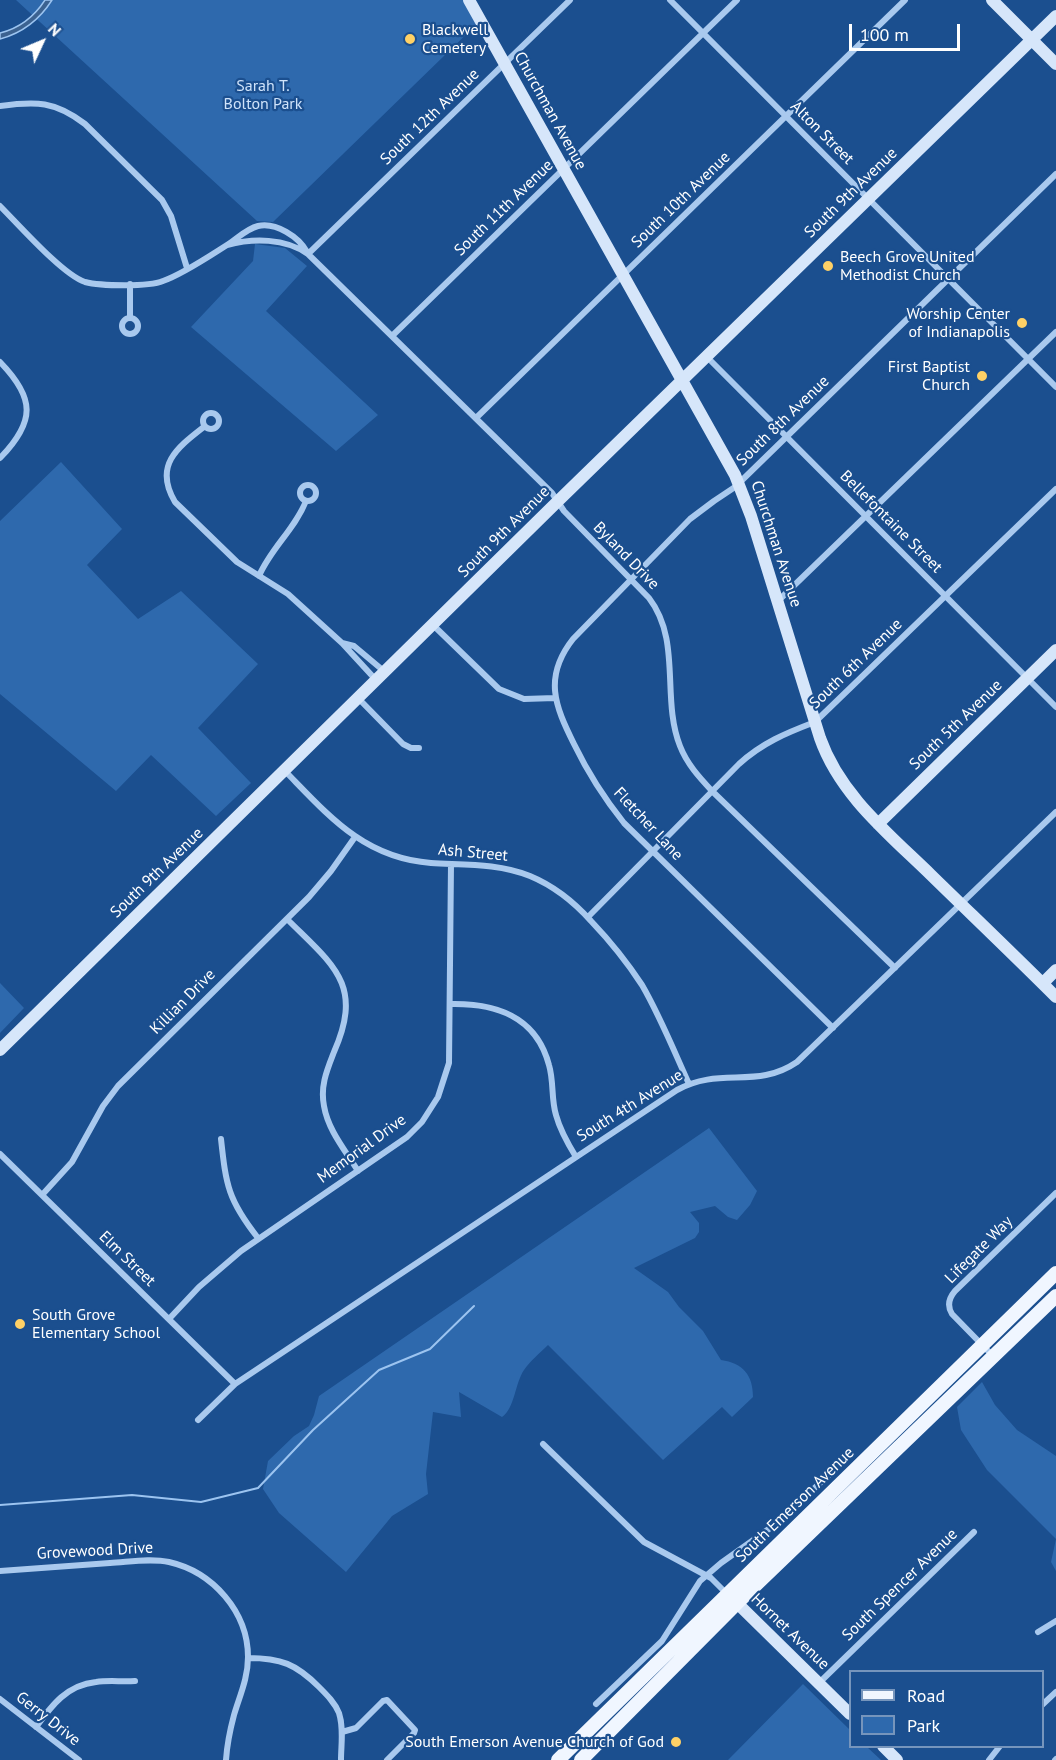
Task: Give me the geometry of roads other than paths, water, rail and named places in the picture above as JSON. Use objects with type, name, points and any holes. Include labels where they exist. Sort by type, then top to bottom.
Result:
[{"type":"main road","name":"South Emerson Avenue","points":[[580,1760],[732,1599],[947,1378],[1056,1273]]},
{"type":"main road","name":"South Emerson Avenue","points":[[558,1760],[975,1372],[994,1357],[1056,1296]]},
{"type":"street","name":"Churchman Avenue","points":[[469,0],[739,483],[815,722],[827,755],[841,781],[878,824],[1056,996]]},
{"type":"street","name":"South 12th Avenue","points":[[308,254],[570,0]]},
{"type":"street","name":"Alton Street","points":[[670,0],[1056,387]]},
{"type":"street","name":"South 11th Avenue","points":[[392,336],[737,0]]},
{"type":"street","name":"South 10th Avenue","points":[[476,418],[905,0]]},
{"type":"street","points":[[992,0],[1056,64]]},
{"type":"street","name":"South 9th Avenue","points":[[0,1050],[557,502],[1056,16]]},
{"type":"street","points":[[0,106],[31,102],[52,105],[71,113],[85,124],[162,200],[171,216],[187,268]]},
{"type":"street","name":"South 8th Avenue","points":[[555,698],[557,670],[567,648],[631,580],[690,519],[739,483],[1056,174]]},
{"type":"street","name":"Byland Drive","points":[[0,206],[69,273],[92,284],[159,283],[227,245],[250,229],[260,226],[277,228],[298,240],[308,254],[548,489],[564,512],[653,603],[664,624],[667,638],[677,739],[689,764],[712,791],[895,968]]},
{"type":"street","points":[[227,245],[254,241],[289,243],[308,254]]},
{"type":"street","points":[[130,284],[130,318]]},
{"type":"street","points":[[778,601],[1056,332]]},
{"type":"street","name":"Bellefontaine Street","points":[[707,357],[1056,707]]},
{"type":"street","points":[[0,362],[21,387],[27,406],[25,424],[16,441],[0,458]]},
{"type":"street","points":[[205,426],[181,445],[171,459],[167,479],[175,502],[232,558],[281,588],[381,676]]},
{"type":"street","name":"South 6th Avenue","points":[[588,917],[744,760],[775,738],[815,722],[1056,489]]},
{"type":"street","points":[[259,576],[273,551],[298,520],[306,501]]},
{"type":"street","points":[[433,625],[499,688],[511,695],[527,699],[555,698]]},
{"type":"street","points":[[342,643],[354,646],[381,676]]},
{"type":"street","name":"South 5th Avenue","points":[[878,824],[1056,650]]},
{"type":"street","points":[[358,698],[403,744],[411,748],[419,748]]},
{"type":"street","name":"Fletcher Lane","points":[[555,698],[560,715],[592,779],[624,823],[833,1028]]},
{"type":"street","name":"Ash Street","points":[[285,771],[332,819],[355,837],[389,855],[410,860],[500,867],[530,876],[555,889],[588,917],[617,949],[641,984],[689,1084]]},
{"type":"street","name":"South 4th Avenue","points":[[198,1420],[234,1384],[674,1092],[689,1084],[713,1077],[756,1078],[776,1074],[797,1062],[1056,812]]},
{"type":"street","name":"Killian Drive","points":[[42,1195],[72,1162],[103,1106],[118,1086],[323,882],[355,837]]},
{"type":"street","name":"Memorial Drive","points":[[169,1319],[212,1275],[258,1238],[397,1145],[415,1129],[438,1097],[449,1063],[452,864]]},
{"type":"street","points":[[287,919],[331,963],[344,987],[347,1008],[345,1025],[325,1075],[323,1099],[326,1116],[332,1130],[358,1171]]},
{"type":"street","points":[[1043,983],[1056,970]]},
{"type":"street","points":[[450,1004],[472,1003],[497,1008],[517,1018],[532,1032],[542,1047],[550,1066],[556,1119],[576,1157]]},
{"type":"street","points":[[221,1138],[229,1193],[238,1212],[258,1238]]},
{"type":"street","name":"Elm Street","points":[[0,1154],[234,1384]]},
{"type":"street","name":"Lifegate Way","points":[[994,1357],[952,1314],[949,1306],[951,1297],[1056,1193]]},
{"type":"street","name":"Hornet Avenue","points":[[543,1444],[644,1542],[706,1575],[849,1713]]},
{"type":"street","name":"South Emerson Avenue","points":[[596,1704],[657,1646],[706,1575],[773,1526],[831,1473]]},
{"type":"street","name":"South Spencer Avenue","points":[[819,1683],[974,1532]]},
{"type":"street","name":"Grovewood Drive","points":[[0,1571],[152,1560],[183,1566],[205,1577],[227,1598],[244,1630],[248,1658],[246,1678],[231,1728],[226,1760]]},
{"type":"street","points":[[1038,1632],[1056,1621]]},
{"type":"street","points":[[248,1658],[282,1661],[303,1672],[335,1705],[342,1732],[341,1760]]},
{"type":"street","points":[[36,1727],[58,1700],[75,1688],[96,1682],[135,1681]]},
{"type":"street","points":[[1044,1703],[1056,1692]]},
{"type":"street","name":"Gerry Drive","points":[[0,1699],[79,1760]]},
{"type":"street","points":[[342,1732],[356,1728],[383,1701],[387,1700],[415,1730],[387,1760]]},
{"type":"street","points":[[885,1748],[897,1760]]},
{"type":"street","points":[[988,1760],[998,1748]]},
{"type":"waterway","points":[[0,1505],[132,1495],[201,1502],[258,1488],[313,1430],[379,1370],[430,1349],[474,1306]]},
{"type":"place","name":"Blackwell Cemetery","points":[[410,39]]},
{"type":"place","name":"Beech Grove United Methodist Church","points":[[828,266]]},
{"type":"place","name":"Worship Center of Indianapolis","points":[[1022,323]]},
{"type":"place","name":"First Baptist Church","points":[[982,376]]},
{"type":"place","name":"South Grove Elementary School","points":[[20,1324]]},
{"type":"place","name":"South Emerson Avenue Church of God","points":[[676,1742]]},
{"type":"park label","name":"Sarah T. Bolton Park","points":[[263,95]]}]
